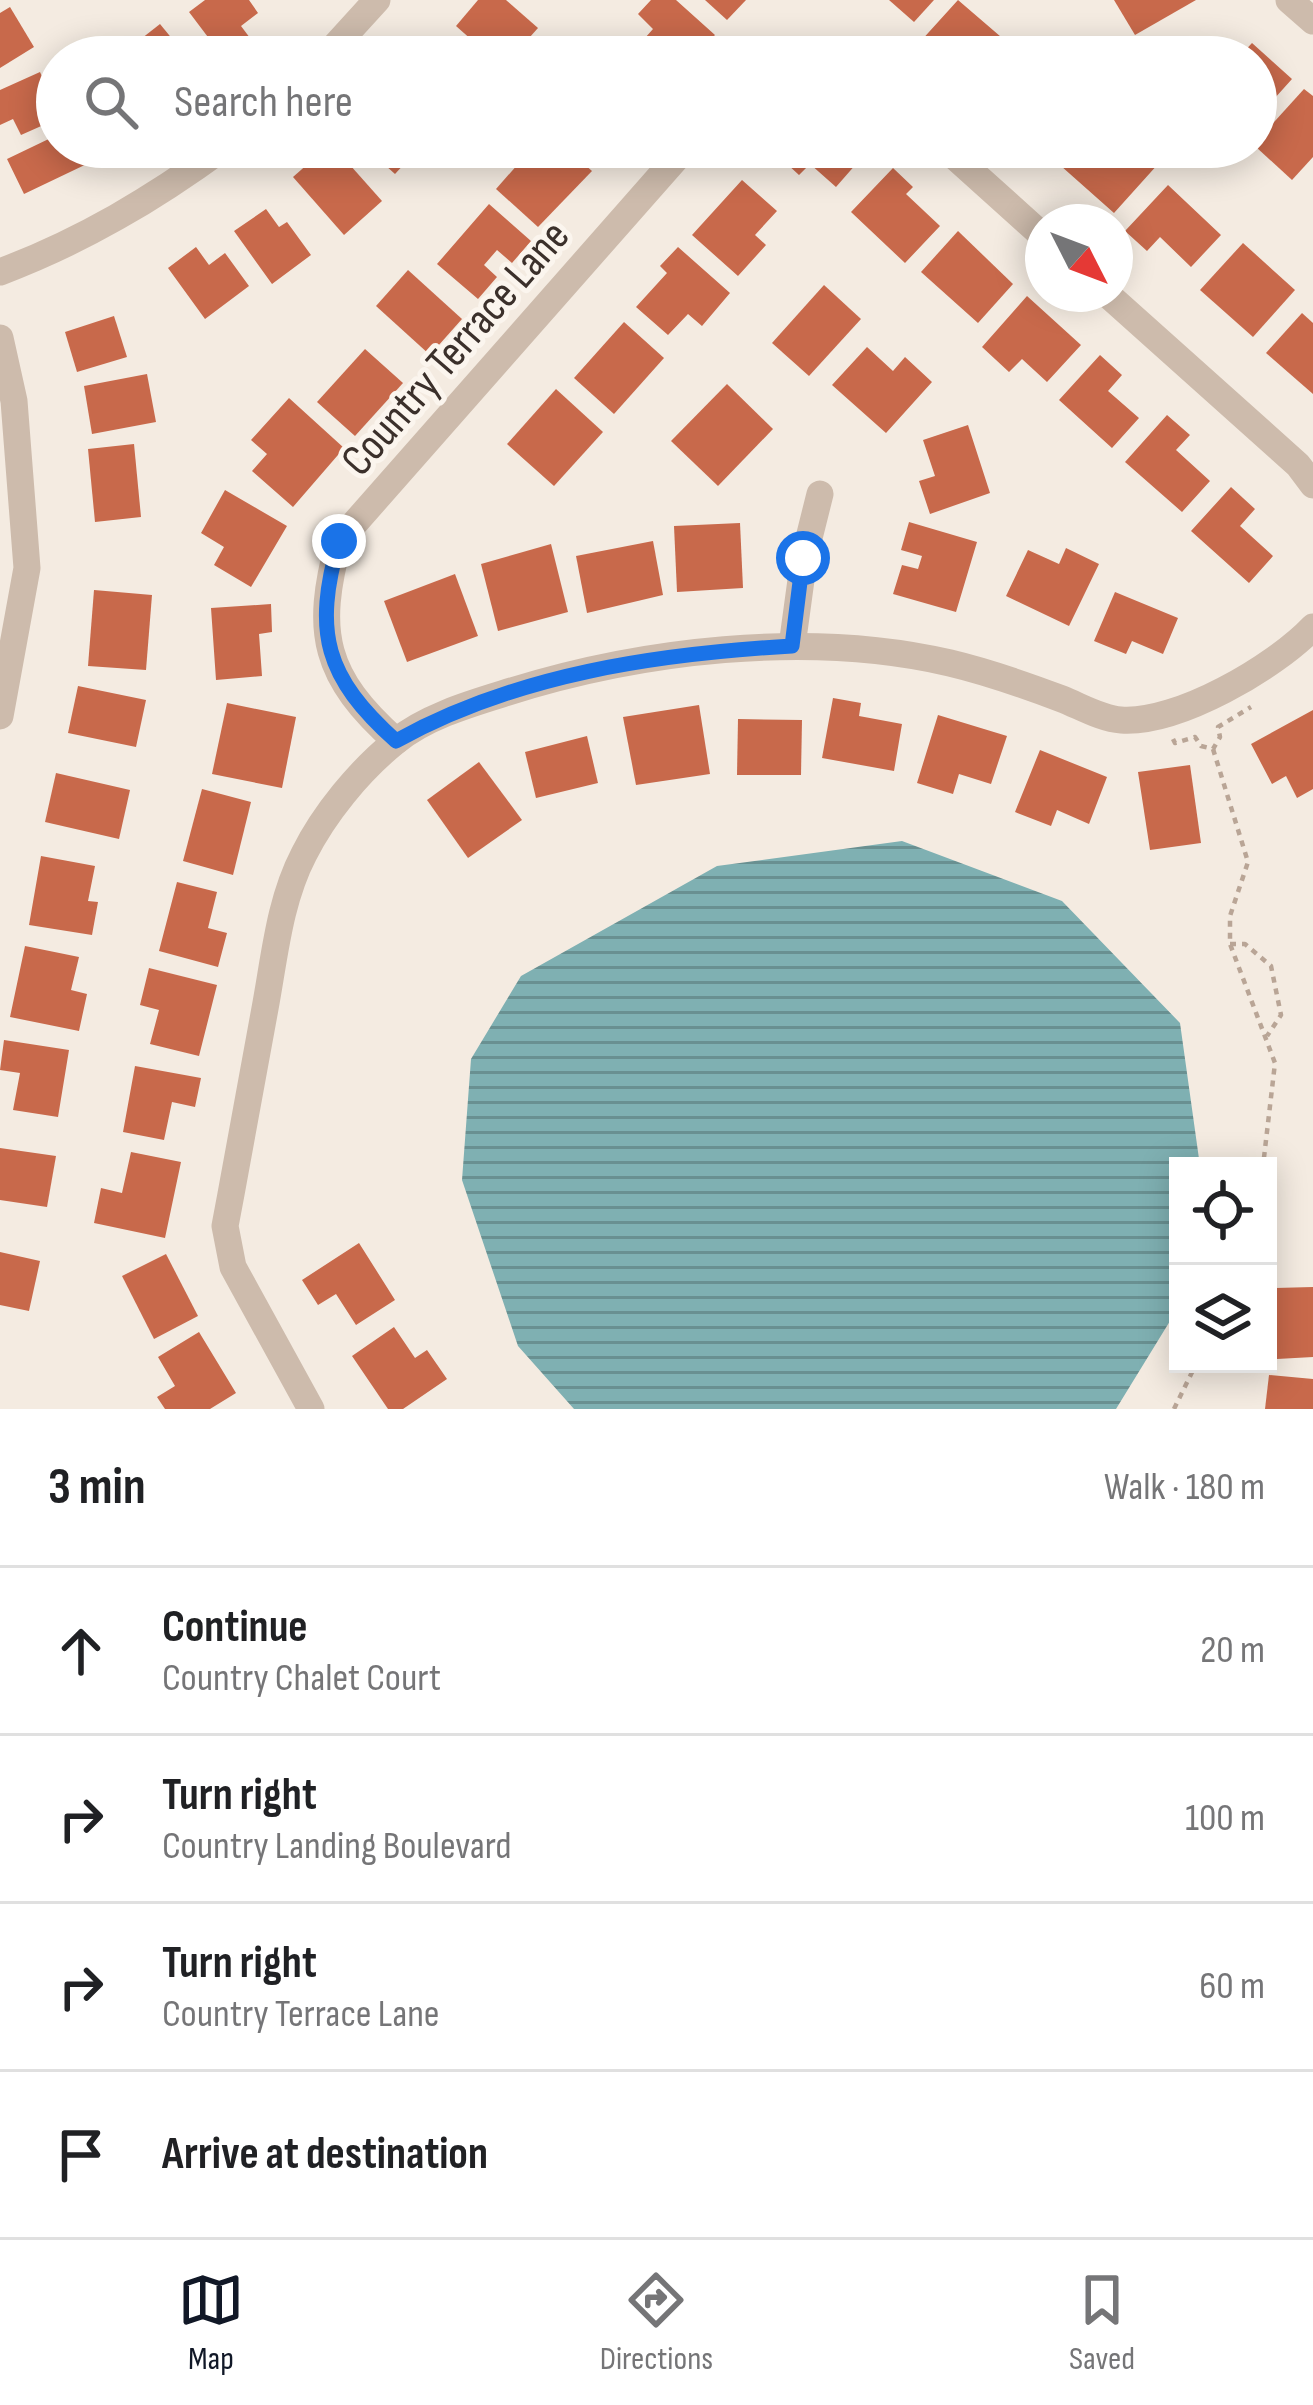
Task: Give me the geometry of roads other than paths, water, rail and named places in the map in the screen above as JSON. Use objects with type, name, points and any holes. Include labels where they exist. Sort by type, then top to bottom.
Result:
[{"type":"street","points":[[1289,0],[1313,21]]},
{"type":"street","points":[[341,36],[366,4]]},
{"type":"street","points":[[0,272],[81,238],[193,168]]},
{"type":"street","name":"Country Terrace Lane","points":[[396,741],[344,685],[329,648],[324,614],[339,541],[668,168]]},
{"type":"street","points":[[967,168],[1025,220]]},
{"type":"street","points":[[1127,312],[1298,465],[1313,485]]},
{"type":"street","points":[[0,338],[14,401],[27,568],[0,716]]},
{"type":"street","points":[[792,646],[803,558],[820,494]]},
{"type":"street","points":[[311,1409],[232,1267],[225,1226],[291,881],[322,824],[396,741],[481,700],[590,670],[718,650],[792,646],[947,662],[1016,681],[1118,720],[1146,718],[1177,710],[1221,689],[1281,655],[1313,627]]},
{"type":"water","points":[[902,841],[1062,901],[1180,1023],[1199,1157],[1169,1157],[1169,1323],[1116,1409],[574,1409],[518,1346],[462,1180],[471,1059],[521,976],[717,866]]}]
